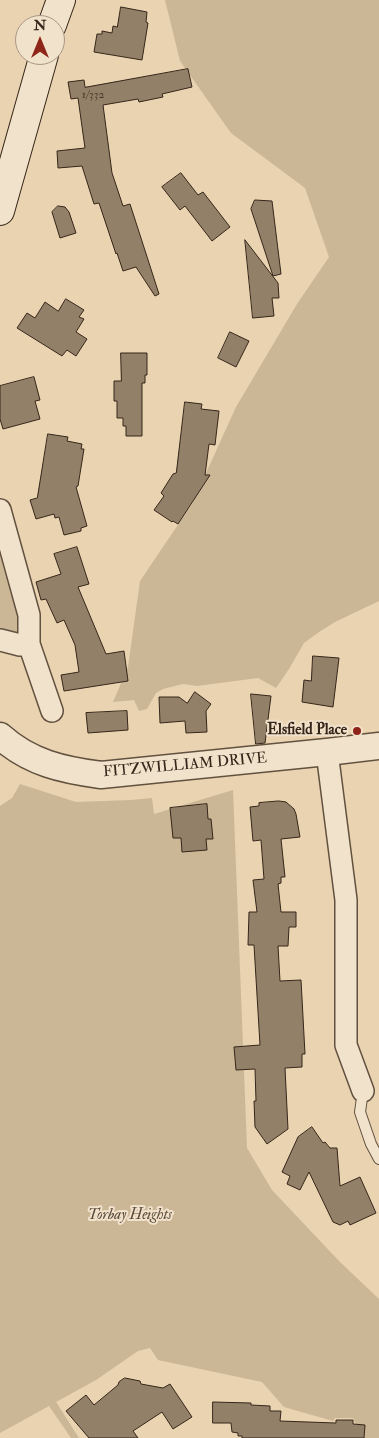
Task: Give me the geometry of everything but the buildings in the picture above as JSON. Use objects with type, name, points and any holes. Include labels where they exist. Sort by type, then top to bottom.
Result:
[{"type":"main road","points":[[56,15],[62,0]]},
{"type":"main road","points":[[0,211],[41,65]]},
{"type":"street","points":[[0,510],[29,615],[30,644],[52,711]]},
{"type":"street","points":[[0,640],[20,645],[30,644]]},
{"type":"street","name":"FITZWILLIAM DRIVE","points":[[0,736],[11,746],[36,759],[68,770],[101,774],[379,746]]},
{"type":"street","points":[[327,752],[346,900],[346,1045],[363,1090]]},
{"type":"lane","points":[[363,1090],[360,1112],[371,1144],[379,1158]]},
{"type":"green space","points":[[165,0],[379,0],[379,601],[335,622],[304,643],[276,688],[258,678],[197,686],[183,684],[163,689],[156,693],[147,709],[139,711],[134,700],[113,702],[128,667],[140,581],[192,504],[236,407],[297,304],[329,257],[305,188],[231,133],[180,61]]},
{"type":"green space","points":[[0,532],[24,636],[0,631]]},
{"type":"green space","name":"Torbay Heights","points":[[20,784],[76,802],[152,798],[154,814],[233,790],[247,1148],[272,1190],[339,1261],[379,1299],[379,1438],[359,1438],[360,1432],[353,1418],[335,1418],[333,1421],[284,1407],[262,1382],[158,1360],[150,1348],[138,1351],[96,1380],[56,1402],[79,1438],[71,1438],[49,1406],[0,1433],[0,806],[12,798]]},
{"type":"place","name":"Elsfield Place","points":[[357,731]]}]
